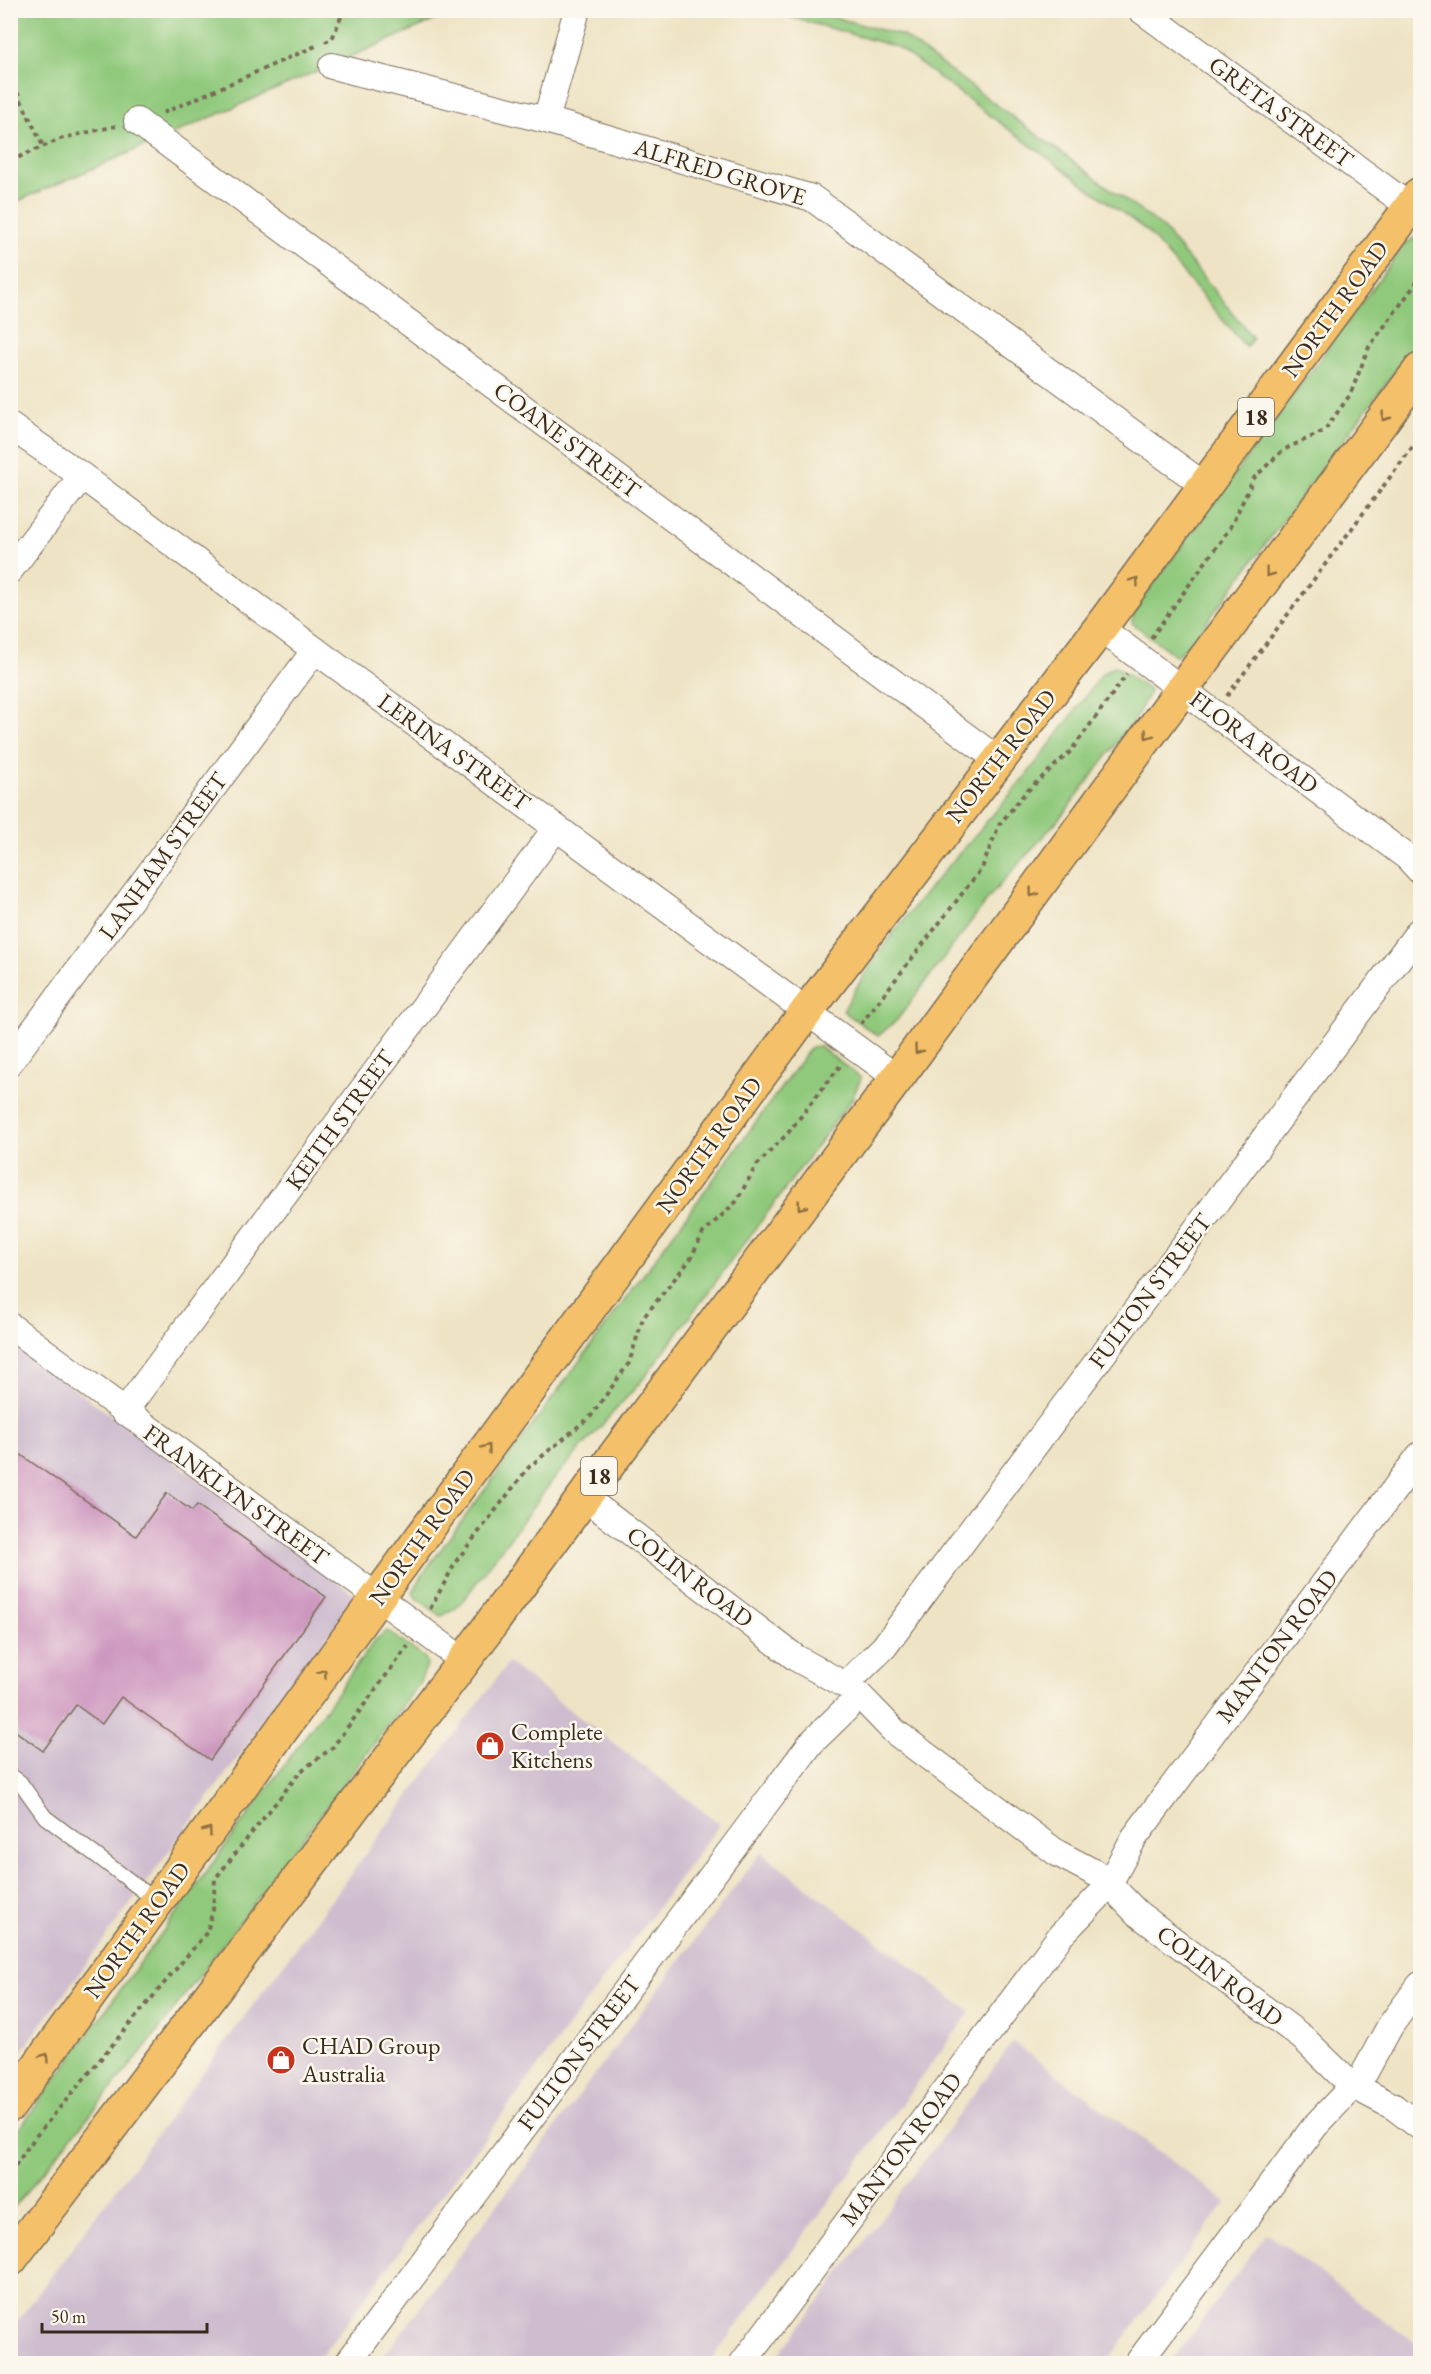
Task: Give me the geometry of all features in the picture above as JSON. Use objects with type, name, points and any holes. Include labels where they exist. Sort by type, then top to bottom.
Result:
[{"type":"highway","name":"NORTH ROAD","points":[[10,2105],[377,1598],[807,1011],[1100,628],[1417,205]]},
{"type":"highway","name":"18","points":[[10,2260],[464,1661],[1420,370]]},
{"type":"street","points":[[546,120],[577,10]]},
{"type":"street","name":"GRETA STREET","points":[[1141,10],[1417,205]]},
{"type":"street","name":"ALFRED GROVE","points":[[332,66],[546,120],[812,198],[1205,486]]},
{"type":"street","name":"COANE STREET","points":[[137,121],[998,760]]},
{"type":"street","name":"LERINA STREET","points":[[10,426],[82,476],[897,1078]]},
{"type":"street","points":[[10,570],[82,476]]},
{"type":"street","name":"FLORA ROAD","points":[[1100,628],[1416,864]]},
{"type":"street","name":"LANHAM STREET","points":[[10,1062],[315,650]]},
{"type":"street","name":"KEITH STREET","points":[[124,1412],[556,828]]},
{"type":"street","name":"FULTON STREET","points":[[347,2364],[1419,930]]},
{"type":"street","name":"FRANKLYN STREET","points":[[10,1326],[464,1661]]},
{"type":"street","name":"MANTON ROAD","points":[[742,2364],[1420,1455]]},
{"type":"street","name":"COLIN ROAD","points":[[584,1497],[1420,2127]]},
{"type":"street","points":[[1137,2364],[1420,1985]]},
{"type":"lane","points":[[10,1774],[20,1782],[45,1817],[158,1902]]},
{"type":"path","points":[[10,160],[63,138],[171,111],[332,39],[344,10]]},
{"type":"path","points":[[10,86],[16,90],[43,146]]},
{"type":"path","points":[[10,92],[16,90]]},
{"type":"path","points":[[10,2173],[36,2136],[207,1932],[213,1911],[215,1879],[301,1771],[332,1748],[407,1648],[457,1560],[529,1467],[591,1416],[629,1363],[643,1318],[690,1260],[703,1233],[736,1202],[756,1166],[788,1133],[840,1066],[866,1016],[982,868],[999,825],[1025,794],[1071,751],[1140,657],[1230,528],[1254,478],[1283,450],[1324,431],[1350,395],[1370,347],[1420,278]]},
{"type":"path","points":[[1236,702],[1227,696],[1420,437]]},
{"type":"shaded area","points":[[11,1342],[357,1596],[11,2066]]},
{"type":"shaded area","points":[[508,1663],[720,1824],[316,2363],[14,2363],[11,2361],[11,2330]]},
{"type":"shaded area","points":[[761,1852],[970,2012],[709,2363],[379,2363]]},
{"type":"shaded area","points":[[1013,2042],[1226,2202],[1106,2363],[773,2363]]},
{"type":"shaded area","points":[[1267,2233],[1420,2347],[1420,2363],[1170,2363]]},
{"type":"green space","points":[[11,10],[456,11],[11,204]]},
{"type":"green space","points":[[768,11],[812,11],[903,36],[1162,227],[1253,338],[1246,347],[1147,231],[897,47]]},
{"type":"green space","points":[[1416,237],[1420,240],[1420,338],[1192,642],[1176,656],[1132,623],[1133,615],[1146,594],[1405,244]]},
{"type":"green space","points":[[1115,666],[1150,691],[1135,719],[1064,813],[991,895],[897,1020],[878,1036],[843,1011],[880,951],[945,869],[1026,776],[1103,673]]},
{"type":"green space","points":[[819,1046],[861,1078],[852,1099],[644,1378],[552,1481],[462,1602],[454,1610],[441,1616],[416,1598],[413,1592],[425,1571],[811,1047]]},
{"type":"green space","points":[[387,1631],[425,1658],[427,1665],[419,1684],[148,2044],[11,2211],[11,2140],[376,1639]]},
{"type":"building","points":[[10,1447],[136,1536],[167,1493],[192,1511],[197,1505],[326,1597],[210,1760],[121,1697],[102,1724],[76,1705],[43,1751],[10,1727]]},
{"type":"place","name":"Complete Kitchens","points":[[490,1746]]},
{"type":"place","name":"CHAD Group Australia","points":[[281,2060]]}]
